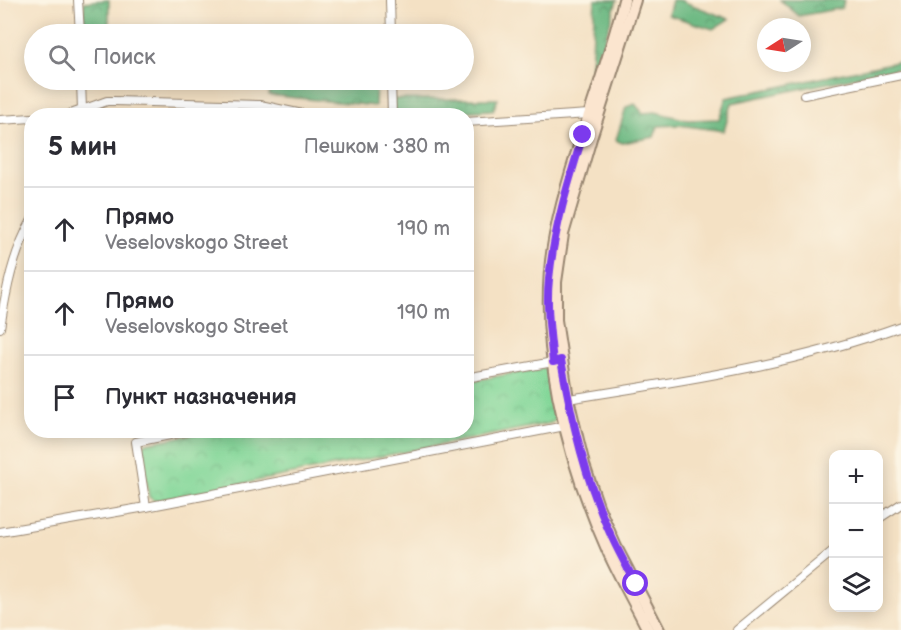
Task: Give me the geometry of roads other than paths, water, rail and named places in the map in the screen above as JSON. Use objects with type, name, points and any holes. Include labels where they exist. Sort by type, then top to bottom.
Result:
[{"type":"main road","points":[[594,116],[624,0]]},
{"type":"main road","points":[[635,0],[563,199],[554,237],[548,291],[548,321],[569,425],[590,509],[608,551],[648,630]]},
{"type":"main road","points":[[557,361],[568,399],[569,425],[598,506],[616,547],[659,630]]},
{"type":"street","points":[[78,0],[79,24]]},
{"type":"street","points":[[390,0],[391,24]]},
{"type":"street","points":[[804,95],[901,75]]},
{"type":"street","points":[[81,90],[82,108]]},
{"type":"street","points":[[391,90],[392,108]]},
{"type":"street","points":[[92,108],[107,101],[260,105],[274,108]]},
{"type":"street","points":[[474,122],[594,116]]},
{"type":"street","points":[[0,120],[24,118]]},
{"type":"street","points":[[0,327],[8,280],[24,236]]},
{"type":"street","points":[[568,399],[756,367],[851,344],[901,326]]},
{"type":"street","points":[[474,377],[557,361]]},
{"type":"street","points":[[0,532],[146,507],[569,425]]},
{"type":"street","points":[[146,507],[136,442],[155,438]]},
{"type":"street","points":[[883,516],[901,504]]},
{"type":"street","points":[[737,630],[829,554]]}]
